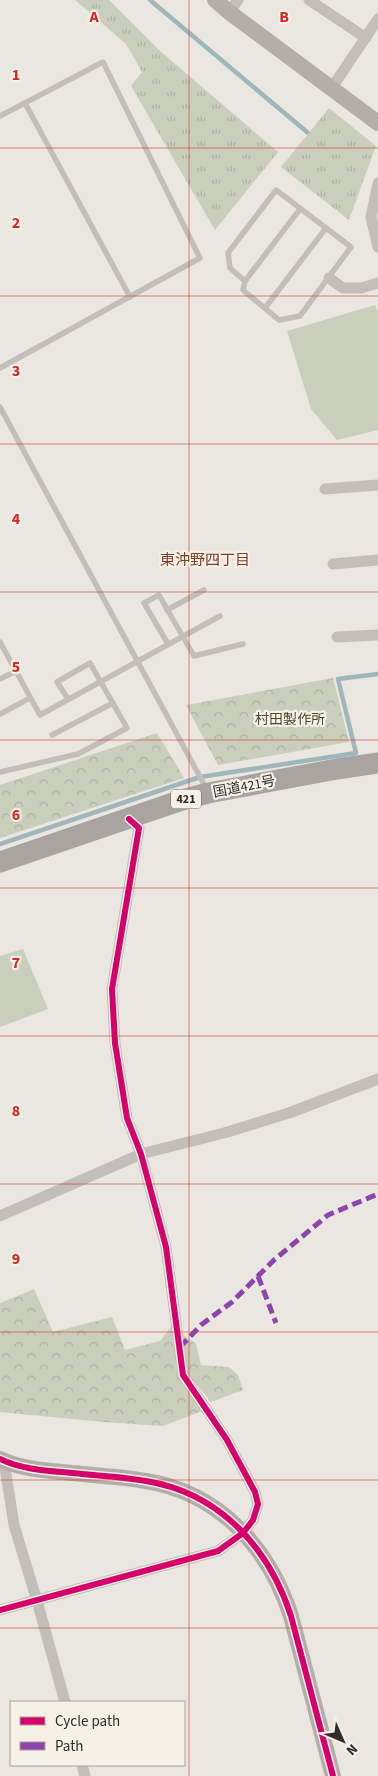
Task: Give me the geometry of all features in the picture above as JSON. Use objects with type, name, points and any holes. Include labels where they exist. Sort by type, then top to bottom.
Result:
[{"type":"highway","name":"国道421号","points":[[0,862],[188,798],[337,769],[378,763]]},
{"type":"street","points":[[215,0],[233,6],[331,89],[378,123]]},
{"type":"street","points":[[309,0],[366,38]]},
{"type":"street","points":[[331,89],[378,19]]},
{"type":"street","points":[[378,183],[371,216],[378,247]]},
{"type":"street","points":[[329,278],[343,288],[361,288],[378,283]]},
{"type":"street","points":[[325,489],[378,485]]},
{"type":"street","points":[[333,564],[378,560]]},
{"type":"street","points":[[337,637],[378,635]]},
{"type":"street","points":[[0,1610],[218,1550],[243,1533],[253,1520],[258,1504],[255,1492],[227,1440],[183,1375],[166,1247],[141,1154],[128,1118],[115,1042],[112,989],[139,828],[129,819]]},
{"type":"street","points":[[0,1216],[141,1154],[224,1133],[280,1116],[378,1079]]},
{"type":"street","points":[[64,1701],[37,1600],[14,1525],[2,1460],[33,1468],[147,1481],[174,1488],[218,1509],[263,1556],[283,1592],[333,1776]]},
{"type":"lane","points":[[0,116],[103,62],[200,258],[0,368]]},
{"type":"lane","points":[[25,103],[130,296]]},
{"type":"lane","points":[[245,281],[230,268],[228,253],[276,190],[300,208],[351,247],[329,278],[300,316],[279,320],[243,290],[245,281],[300,208]]},
{"type":"lane","points":[[265,308],[326,228]]},
{"type":"lane","points":[[0,407],[208,793]]},
{"type":"lane","points":[[167,610],[204,590]]},
{"type":"lane","points":[[168,644],[144,603],[159,595],[194,656],[243,644]]},
{"type":"lane","points":[[0,642],[40,715],[220,616]]},
{"type":"lane","points":[[0,772],[78,754],[127,728],[90,663],[57,682],[68,699]]},
{"type":"lane","points":[[0,679],[16,671]]},
{"type":"lane","points":[[0,714],[30,698]]},
{"type":"lane","points":[[52,735],[113,703]]},
{"type":"green space","points":[[75,0],[109,0],[159,50],[278,152],[215,230],[131,86],[142,72],[126,44]]},
{"type":"green space","points":[[329,108],[376,146],[349,220],[281,167]]},
{"type":"green space","points":[[375,305],[378,312],[378,430],[337,440],[311,409],[287,331]]},
{"type":"green space","name":"村田製作所","points":[[333,678],[349,742],[218,765],[186,705]]},
{"type":"green space","points":[[157,733],[184,778],[0,838],[0,785]]},
{"type":"green space","points":[[23,949],[48,1009],[0,1027],[0,956]]},
{"type":"green space","points":[[34,1289],[53,1332],[112,1317],[125,1350],[160,1341],[171,1327],[202,1411],[163,1426],[0,1412],[0,1303]]},
{"type":"green space","points":[[178,1331],[196,1344],[201,1365],[229,1367],[238,1375],[243,1390],[211,1402],[196,1384],[183,1375]]},
{"type":"waterway","points":[[150,0],[307,132]]},
{"type":"waterway","points":[[0,844],[200,777],[356,753],[338,679],[378,674]]},
{"type":"marked path","points":[[180,1347],[201,1325],[232,1302],[274,1260],[328,1215],[378,1194]]},
{"type":"marked path","points":[[258,1276],[276,1323]]},
{"type":"cycle path","points":[[0,1610],[218,1551],[243,1533],[253,1520],[258,1504],[255,1492],[227,1440],[183,1375],[166,1247],[141,1154],[127,1118],[115,1043],[112,989],[139,828],[129,819]]},
{"type":"cycle path","points":[[0,1459],[30,1468],[130,1478],[173,1487],[219,1511],[238,1528],[255,1547],[269,1568],[291,1616],[333,1776]]},
{"type":"district","name":"東沖野四丁目","points":[[205,560]]}]
